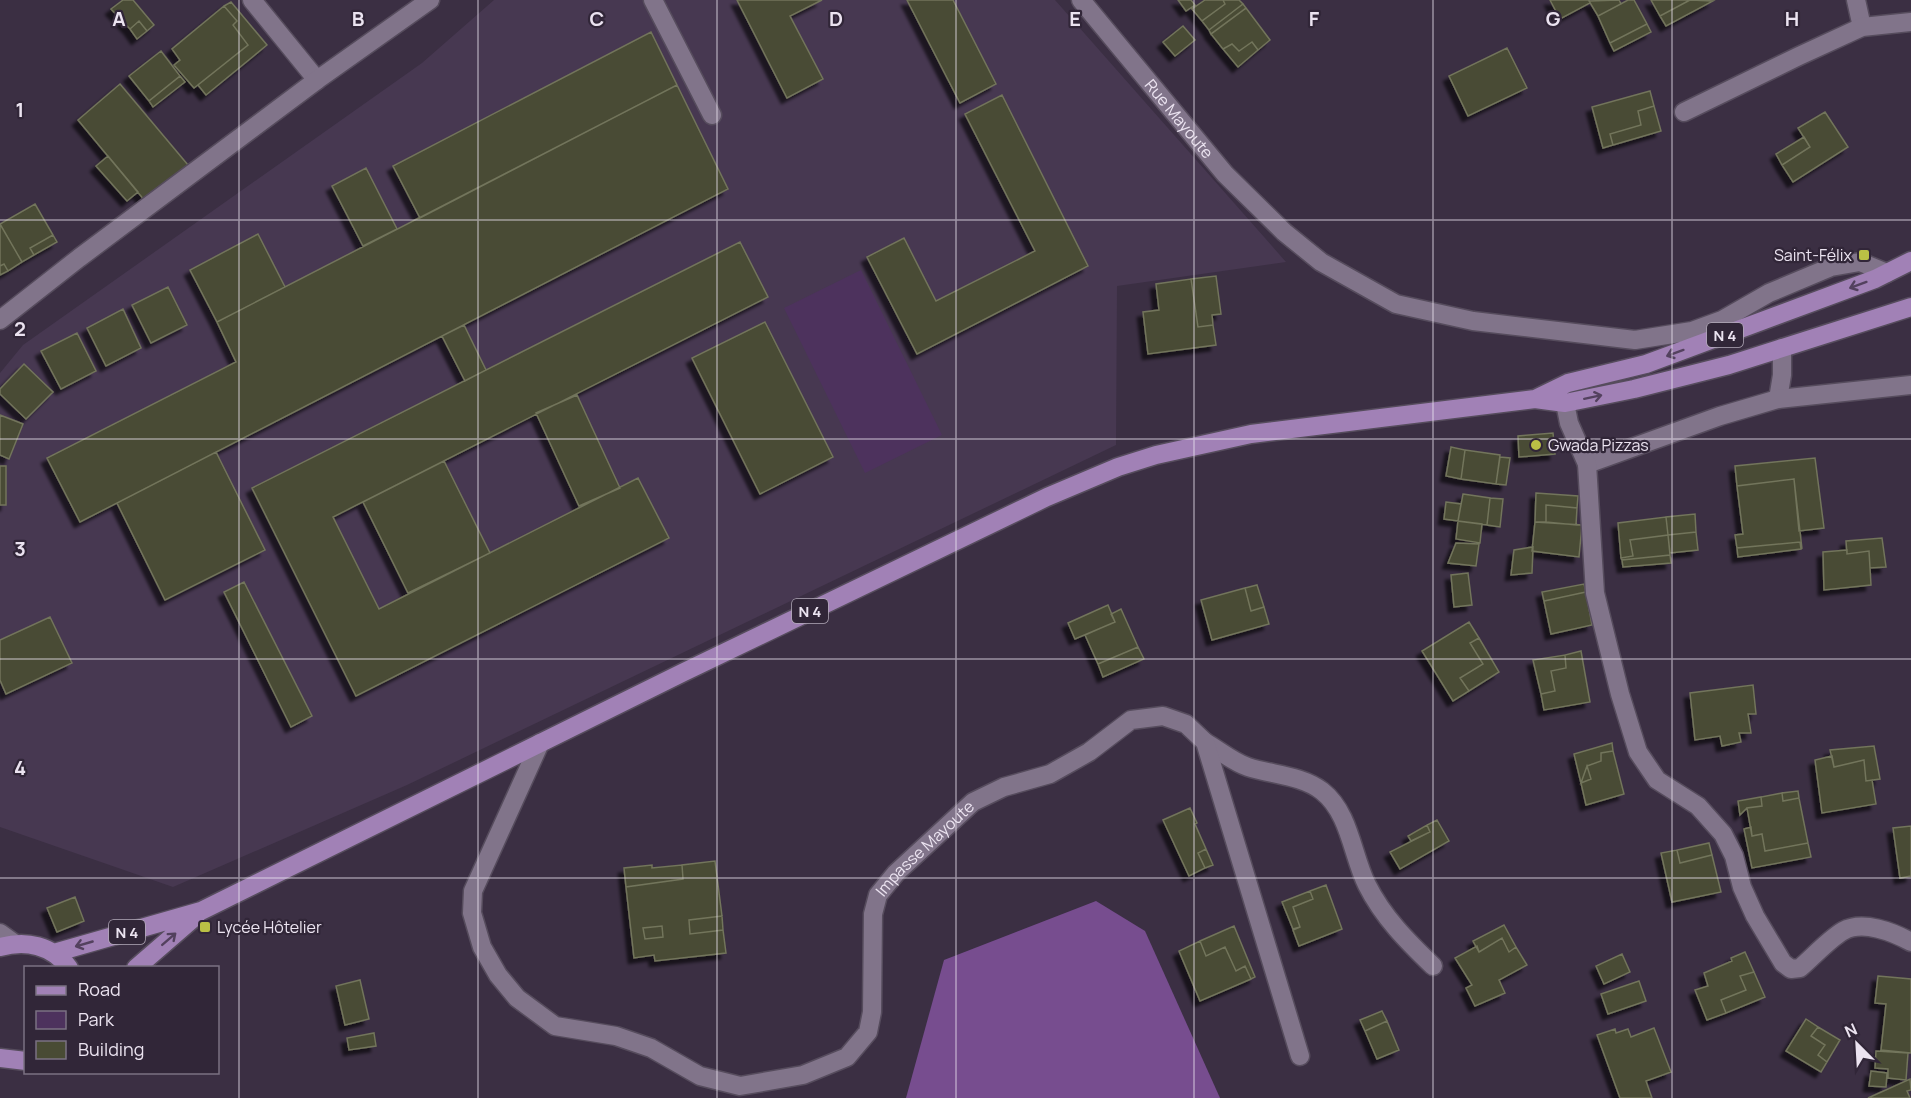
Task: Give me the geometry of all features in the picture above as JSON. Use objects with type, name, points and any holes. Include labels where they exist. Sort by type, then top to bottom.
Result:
[{"type":"main road","name":"N 4","points":[[1535,399],[1568,383],[1646,364],[1887,273],[1911,261]]},
{"type":"main road","name":"N 4","points":[[54,953],[201,911],[540,743],[1047,497],[1118,467],[1156,455],[1251,434],[1535,399],[1565,403],[1729,365],[1911,307]]},
{"type":"main road","name":"N 4","points":[[138,966],[201,911]]},
{"type":"main road","points":[[5,941],[41,946],[54,953],[67,966]]},
{"type":"main road","points":[[1,1058],[24,1061]]},
{"type":"street","points":[[252,0],[317,80]]},
{"type":"street","points":[[0,320],[78,258],[317,80],[430,0]]},
{"type":"street","points":[[653,0],[712,115]]},
{"type":"street","name":"Rue Mayoute","points":[[1081,0],[1225,174],[1284,232],[1321,261],[1396,304],[1473,321],[1635,340],[1692,331],[1722,320],[1768,293],[1831,267],[1860,262],[1887,273]]},
{"type":"street","points":[[1856,0],[1862,27]]},
{"type":"street","points":[[1684,112],[1862,27],[1911,22]]},
{"type":"street","points":[[1778,399],[1782,375],[1782,348]]},
{"type":"street","points":[[1587,464],[1710,420],[1778,399],[1911,385]]},
{"type":"street","points":[[1565,403],[1569,423],[1587,464],[1596,593],[1620,694],[1638,752],[1657,780],[1698,806],[1723,834],[1734,856],[1742,887],[1755,916],[1783,963],[1791,969],[1800,968],[1843,931],[1856,926],[1876,928],[1911,942]]},
{"type":"street","name":"Impasse Mayoute","points":[[540,743],[473,891],[472,913],[482,947],[498,975],[517,998],[555,1026],[616,1036],[651,1048],[700,1076],[740,1086],[803,1075],[847,1057],[868,1032],[872,1012],[873,914],[878,895],[896,873],[973,802],[1004,787],[1050,774],[1089,752],[1131,720],[1163,716],[1186,724],[1205,742],[1246,767],[1309,783],[1323,792],[1335,806],[1347,830],[1366,884],[1386,918],[1433,966]]},
{"type":"street","points":[[1205,742],[1300,1056]]},
{"type":"shaded area","points":[[494,0],[1055,0],[1286,262],[1117,286],[1116,445],[407,785],[173,887],[0,827],[0,373],[23,345],[422,63]]},
{"type":"shaded area","points":[[1096,901],[1145,931],[1220,1098],[906,1098],[944,960]]},
{"type":"green space","points":[[861,270],[942,435],[865,473],[784,308]]},
{"type":"building","points":[[123,0],[133,0],[154,25],[147,31],[139,21],[130,29],[111,9]]},
{"type":"building","points":[[737,0],[822,0],[790,16],[823,79],[787,98]]},
{"type":"building","points":[[907,0],[953,0],[996,84],[960,103]]},
{"type":"building","points":[[1178,0],[1191,0],[1195,5],[1186,11]]},
{"type":"building","points":[[1205,0],[1223,0],[1225,4],[1202,21],[1192,9]]},
{"type":"building","points":[[1223,0],[1239,0],[1243,4],[1209,30],[1202,21],[1225,4]]},
{"type":"building","points":[[1550,0],[1589,0],[1590,3],[1560,19]]},
{"type":"building","points":[[1619,0],[1621,4],[1598,16],[1589,1]]},
{"type":"building","points":[[1628,0],[1634,0],[1647,24],[1610,43],[1598,16]]},
{"type":"building","points":[[1651,0],[1690,0],[1660,16]]},
{"type":"building","points":[[1690,0],[1713,1],[1666,26],[1660,16]]},
{"type":"building","points":[[231,2],[267,45],[206,95],[198,85],[248,45],[233,25],[237,21],[224,6]]},
{"type":"building","points":[[1243,4],[1246,8],[1211,34],[1209,30]]},
{"type":"building","points":[[224,6],[237,21],[233,25],[248,45],[194,88],[174,65],[180,60],[172,49]]},
{"type":"building","points":[[1246,8],[1270,40],[1258,50],[1252,42],[1239,51],[1232,44],[1223,49],[1211,34]]},
{"type":"building","points":[[139,21],[147,31],[137,39],[130,29]]},
{"type":"building","points":[[1647,24],[1651,32],[1614,51],[1610,43]]},
{"type":"building","points":[[1183,26],[1195,40],[1175,56],[1163,42]]},
{"type":"building","points":[[651,32],[677,85],[420,218],[393,166]]},
{"type":"building","points":[[1252,42],[1258,50],[1238,67],[1223,49],[1232,44],[1239,51]]},
{"type":"building","points":[[1507,48],[1527,88],[1468,116],[1449,76]]},
{"type":"building","points":[[161,51],[180,76],[149,101],[129,76]]},
{"type":"building","points":[[180,76],[185,82],[153,107],[149,101]]},
{"type":"building","points":[[120,84],[188,165],[145,201],[78,120]]},
{"type":"building","points":[[677,85],[728,189],[80,522],[47,458],[236,362],[217,322]]},
{"type":"building","points":[[1650,91],[1654,106],[1638,111],[1641,125],[1610,134],[1613,145],[1603,148],[1592,107]]},
{"type":"building","points":[[1002,95],[1088,266],[917,354],[867,257],[904,238],[936,301],[1035,251],[965,114]]},
{"type":"building","points":[[1654,106],[1661,131],[1613,145],[1610,134],[1641,125],[1638,111]]},
{"type":"building","points":[[1825,112],[1848,147],[1793,182],[1782,165],[1810,147],[1798,128]]},
{"type":"building","points":[[1804,137],[1810,147],[1782,165],[1776,154]]},
{"type":"building","points":[[108,156],[138,192],[127,201],[96,166]]},
{"type":"building","points":[[366,168],[397,229],[363,246],[332,186]]},
{"type":"building","points":[[35,204],[53,235],[30,248],[34,255],[22,262],[0,224]]},
{"type":"building","points":[[0,224],[22,262],[8,271],[4,264],[0,266]]},
{"type":"building","points":[[258,234],[285,287],[217,322],[190,270]]},
{"type":"building","points":[[53,235],[57,242],[34,255],[30,248]]},
{"type":"building","points":[[740,242],[768,297],[333,517],[379,609],[638,478],[669,538],[356,696],[252,488]]},
{"type":"building","points":[[4,264],[8,271],[0,275],[0,266]]},
{"type":"building","points":[[1216,276],[1221,314],[1212,315],[1213,325],[1198,327],[1191,279]]},
{"type":"building","points":[[1191,279],[1198,327],[1213,325],[1216,345],[1148,354],[1143,312],[1159,310],[1156,284]]},
{"type":"building","points":[[168,287],[187,325],[151,343],[132,305]]},
{"type":"building","points":[[123,309],[141,348],[106,366],[87,328]]},
{"type":"building","points":[[765,322],[833,457],[760,494],[692,358]]},
{"type":"building","points":[[464,325],[486,370],[465,381],[442,336]]},
{"type":"building","points":[[77,333],[96,371],[61,389],[41,351]]},
{"type":"building","points":[[24,364],[53,392],[26,419],[0,394],[0,389]]},
{"type":"building","points":[[577,395],[620,488],[579,506],[536,413]]},
{"type":"building","points":[[0,415],[23,424],[9,459],[0,455]]},
{"type":"building","name":"Gwada Pizzas","points":[[1553,433],[1555,454],[1519,457],[1518,436]]},
{"type":"building","points":[[1451,447],[1465,450],[1461,479],[1446,476]]},
{"type":"building","points":[[1465,450],[1500,455],[1496,484],[1461,479]]},
{"type":"building","points":[[216,452],[265,550],[165,600],[117,503]]},
{"type":"building","points":[[1500,457],[1510,458],[1506,485],[1496,484]]},
{"type":"building","points":[[1815,458],[1824,528],[1799,531],[1794,479],[1737,486],[1735,466]]},
{"type":"building","points":[[444,461],[490,553],[408,593],[363,502]]},
{"type":"building","points":[[0,466],[6,466],[6,505],[0,505]]},
{"type":"building","points":[[1794,479],[1802,549],[1800,542],[1737,548],[1735,535],[1743,534],[1737,486]]},
{"type":"building","points":[[1536,493],[1578,496],[1577,508],[1546,505],[1546,522],[1535,522]]},
{"type":"building","points":[[1463,494],[1490,498],[1487,525],[1458,521]]},
{"type":"building","points":[[1490,498],[1503,499],[1500,527],[1487,525]]},
{"type":"building","points":[[1446,502],[1461,504],[1458,521],[1444,519]]},
{"type":"building","points":[[1546,505],[1577,508],[1576,525],[1546,522]]},
{"type":"building","points":[[1695,514],[1696,532],[1668,535],[1666,517]]},
{"type":"building","points":[[1666,517],[1668,535],[1630,540],[1633,556],[1621,558],[1618,523]]},
{"type":"building","points":[[1458,521],[1482,524],[1480,543],[1456,539]]},
{"type":"building","points":[[1535,522],[1582,525],[1579,557],[1532,551]]},
{"type":"building","points":[[1696,532],[1698,550],[1670,553],[1668,535]]},
{"type":"building","points":[[1668,535],[1670,555],[1622,560],[1621,558],[1633,556],[1630,540]]},
{"type":"building","points":[[1882,538],[1886,567],[1870,568],[1869,551],[1847,554],[1846,541]]},
{"type":"building","points":[[1800,542],[1801,549],[1738,557],[1737,548]]},
{"type":"building","points":[[1456,543],[1479,544],[1476,566],[1448,563]]},
{"type":"building","points":[[1533,547],[1532,573],[1511,575],[1514,550]]},
{"type":"building","points":[[1847,550],[1847,554],[1869,551],[1871,585],[1824,590],[1823,552]]},
{"type":"building","points":[[1670,555],[1671,563],[1623,567],[1622,560]]},
{"type":"building","points":[[1468,573],[1472,605],[1454,607],[1451,575]]},
{"type":"building","points":[[244,582],[312,716],[291,727],[224,592]]},
{"type":"building","points":[[1584,584],[1586,592],[1544,601],[1542,592]]},
{"type":"building","points":[[1257,585],[1264,607],[1251,611],[1245,588]]},
{"type":"building","points":[[1245,588],[1251,611],[1264,607],[1269,624],[1212,640],[1201,600]]},
{"type":"building","points":[[1586,592],[1592,625],[1551,634],[1544,601]]},
{"type":"building","points":[[1108,605],[1115,622],[1075,639],[1068,623]]},
{"type":"building","points":[[1121,609],[1138,647],[1098,664],[1085,635],[1115,622],[1111,614]]},
{"type":"building","points":[[50,617],[72,663],[6,694],[0,680],[0,640]]},
{"type":"building","points":[[1469,622],[1479,638],[1470,643],[1483,664],[1460,678],[1469,691],[1453,701],[1422,651]]},
{"type":"building","points":[[1479,638],[1499,672],[1469,691],[1460,678],[1483,664],[1470,643]]},
{"type":"building","points":[[1138,647],[1144,659],[1103,677],[1098,664]]},
{"type":"building","points":[[1581,651],[1590,702],[1544,710],[1541,694],[1555,691],[1551,671],[1566,668],[1565,655]]},
{"type":"building","points":[[1565,655],[1566,668],[1551,671],[1555,691],[1541,694],[1533,660]]},
{"type":"building","points":[[1753,685],[1756,714],[1748,714],[1751,733],[1739,733],[1741,742],[1722,746],[1720,736],[1695,740],[1690,693]]},
{"type":"building","points":[[1612,743],[1613,751],[1601,753],[1601,761],[1587,766],[1581,783],[1574,754]]},
{"type":"building","points":[[1874,746],[1880,779],[1866,781],[1864,760],[1834,767],[1830,750]]},
{"type":"building","points":[[1613,751],[1624,794],[1586,805],[1581,783],[1591,779],[1587,766],[1601,761],[1601,753]]},
{"type":"building","points":[[1832,756],[1834,767],[1864,760],[1866,781],[1872,780],[1876,804],[1822,813],[1815,760]]},
{"type":"building","points":[[1587,766],[1591,779],[1581,783]]},
{"type":"building","points":[[1798,791],[1799,798],[1783,801],[1782,793]]},
{"type":"building","points":[[1782,793],[1783,801],[1799,798],[1808,843],[1765,851],[1762,834],[1752,836],[1747,808],[1762,806],[1761,797]]},
{"type":"building","points":[[1761,797],[1762,806],[1747,808],[1740,815],[1738,801]]},
{"type":"building","points":[[1190,808],[1206,849],[1198,853],[1205,868],[1189,876],[1163,820]]},
{"type":"building","points":[[1437,820],[1449,841],[1400,869],[1390,852],[1430,832],[1427,825]]},
{"type":"building","points":[[1427,825],[1430,832],[1411,841],[1408,836]]},
{"type":"building","points":[[1911,826],[1911,876],[1900,878],[1893,828]]},
{"type":"building","points":[[1751,827],[1752,836],[1762,834],[1765,851],[1808,843],[1811,857],[1752,868],[1744,829]]},
{"type":"building","points":[[1709,843],[1712,855],[1680,863],[1677,850]]},
{"type":"building","points":[[1206,849],[1213,865],[1205,868],[1198,853]]},
{"type":"building","points":[[1677,850],[1680,863],[1712,855],[1721,892],[1672,902],[1661,853]]},
{"type":"building","points":[[715,861],[722,916],[689,920],[690,934],[723,930],[726,953],[655,961],[654,955],[634,958],[626,887],[683,879],[682,865]],"holes":[[[662,926],[663,937],[645,939],[643,928]]]},
{"type":"building","points":[[652,865],[652,868],[682,865],[683,879],[626,887],[624,868]]},
{"type":"building","points":[[1326,885],[1342,929],[1299,946],[1293,930],[1300,927],[1293,907],[1313,899],[1310,891]]},
{"type":"building","points":[[1310,891],[1313,899],[1293,907],[1300,927],[1293,929],[1282,902]]},
{"type":"building","points":[[75,897],[84,921],[57,932],[47,908]]},
{"type":"building","points":[[722,916],[723,930],[690,934],[689,920]]},
{"type":"building","points":[[1504,925],[1516,947],[1509,952],[1502,938],[1479,952],[1473,941]]},
{"type":"building","points":[[662,926],[663,937],[645,939],[643,928]]},
{"type":"building","points":[[1234,926],[1255,977],[1251,979],[1245,966],[1236,971],[1225,947],[1206,956],[1200,941]]},
{"type":"building","points":[[1502,938],[1509,952],[1516,947],[1527,965],[1499,980],[1505,993],[1475,1006],[1466,988],[1472,985],[1455,958],[1477,946],[1479,952]]},
{"type":"building","points":[[1200,941],[1206,956],[1225,947],[1236,971],[1245,966],[1251,979],[1200,1001],[1179,951]]},
{"type":"building","points":[[1745,952],[1754,972],[1740,976],[1746,990],[1721,1000],[1726,1013],[1707,1020],[1695,990],[1708,986],[1704,973],[1732,961],[1731,958]]},
{"type":"building","points":[[1622,954],[1630,972],[1604,984],[1596,966]]},
{"type":"building","points":[[1754,972],[1765,997],[1726,1013],[1721,1000],[1746,990],[1740,976]]},
{"type":"building","points":[[1878,976],[1911,979],[1911,1053],[1881,1050],[1886,1004],[1875,1003]]},
{"type":"building","points":[[360,980],[369,1019],[345,1025],[336,986]]},
{"type":"building","points":[[1639,981],[1646,1001],[1608,1014],[1601,994]]},
{"type":"building","points":[[1382,1011],[1387,1021],[1365,1031],[1360,1020]]},
{"type":"building","points":[[1806,1019],[1818,1027],[1811,1036],[1825,1045],[1818,1055],[1827,1062],[1821,1072],[1786,1051]]},
{"type":"building","points":[[1387,1021],[1399,1050],[1377,1059],[1365,1031]]},
{"type":"building","points":[[1818,1027],[1840,1040],[1827,1062],[1818,1055],[1825,1045],[1811,1036]]},
{"type":"building","points":[[1654,1028],[1671,1072],[1646,1081],[1652,1098],[1620,1098],[1597,1035],[1615,1029],[1616,1033],[1628,1029],[1631,1037]]},
{"type":"building","points":[[374,1033],[376,1046],[349,1050],[347,1038]]},
{"type":"building","points":[[1876,1051],[1908,1053],[1906,1080],[1888,1078],[1888,1069],[1875,1068]]},
{"type":"building","points":[[1871,1071],[1887,1073],[1886,1087],[1869,1086]]},
{"type":"building","points":[[1910,1079],[1911,1090],[1907,1091],[1910,1098],[1868,1098]]},
{"type":"place","name":"Saint-Félix","points":[[1864,255]]},
{"type":"place","name":"Gwada Pizzas","points":[[1536,445]]},
{"type":"place","name":"Lycée Hôtelier","points":[[205,927]]}]
